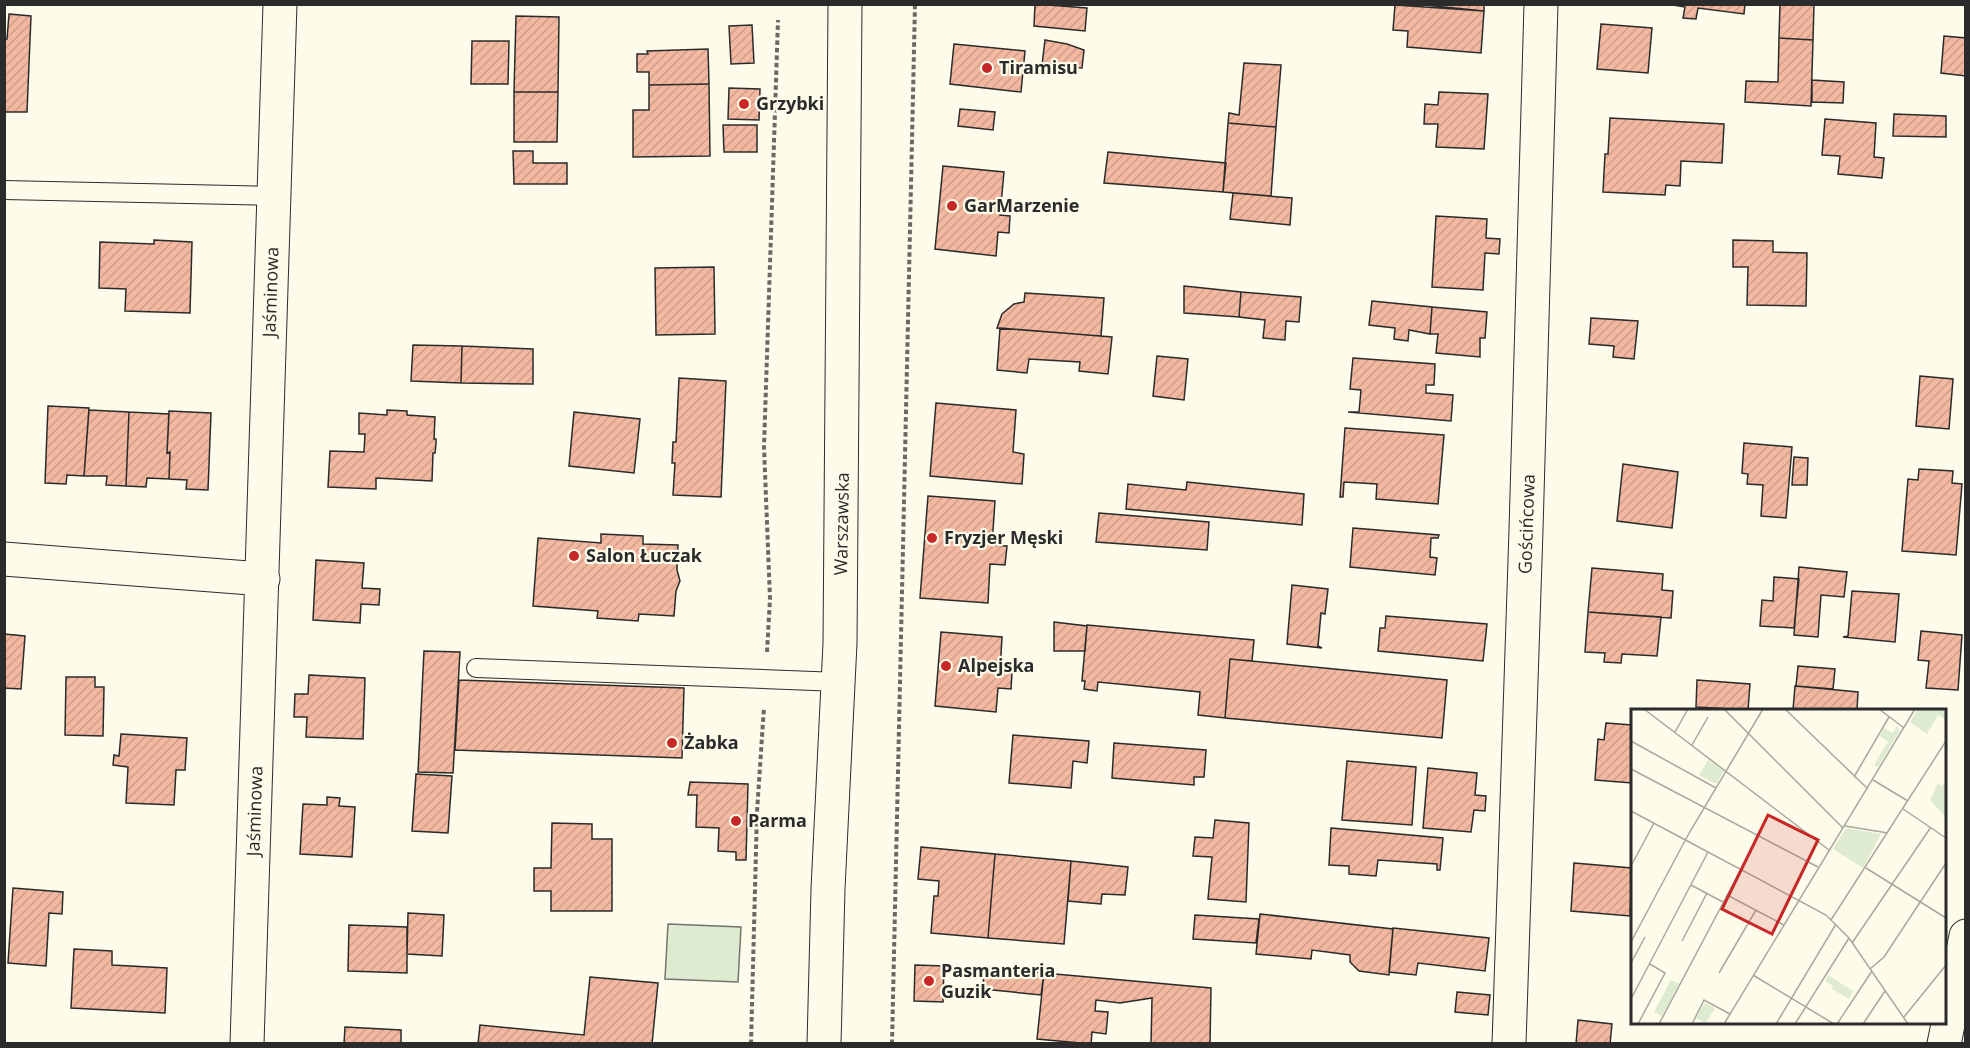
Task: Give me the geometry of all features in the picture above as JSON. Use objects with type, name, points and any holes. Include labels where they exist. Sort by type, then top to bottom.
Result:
[{"type":"street","name":"Jaśminowa","points":[[247,1044],[280,4]]},
{"type":"street","name":"Warszawska","points":[[824,1044],[828,889],[839,682],[845,4]]},
{"type":"street","name":"Gościńcowa","points":[[1509,1044],[1542,4]]},
{"type":"street","points":[[4,559],[263,579]]},
{"type":"street","points":[[1944,1044],[1965,936]]},
{"type":"lane","points":[[4,190],[274,196]]},
{"type":"lane","points":[[476,668],[839,682]]},
{"type":"path","points":[[892,1044],[915,4]]},
{"type":"path","points":[[751,1044],[757,812],[770,599],[764,447],[778,20]]},
{"type":"green space","points":[[668,924],[741,927],[738,982],[665,979]]},
{"type":"building","points":[[1035,4],[1087,8],[1085,31],[1034,26]]},
{"type":"building","points":[[1415,4],[1484,4],[1484,11]]},
{"type":"building","points":[[1667,4],[1745,4],[1744,14],[1698,8],[1696,19],[1683,18],[1685,7]]},
{"type":"building","points":[[1780,4],[1814,4],[1813,40],[1779,38]]},
{"type":"building","points":[[1395,5],[1484,11],[1481,53],[1407,47],[1408,31],[1393,30]]},
{"type":"building","points":[[9,14],[31,16],[27,112],[4,112],[4,39],[7,39]]},
{"type":"building","points":[[516,16],[559,17],[558,92],[514,92]]},
{"type":"building","points":[[1601,24],[1652,28],[1648,73],[1597,69]]},
{"type":"building","points":[[752,25],[754,63],[731,64],[729,26]]},
{"type":"building","points":[[1944,36],[1966,38],[1966,76],[1941,73]]},
{"type":"building","points":[[1779,38],[1813,40],[1811,106],[1745,102],[1746,81],[1778,82]]},
{"type":"building","points":[[1045,40],[1084,50],[1082,68],[1042,65]]},
{"type":"building","points":[[472,41],[509,41],[508,84],[471,84]]},
{"type":"building","name":"Tiramisu","points":[[954,44],[1025,51],[1021,92],[950,84]]},
{"type":"building","points":[[708,49],[709,84],[649,85],[649,72],[637,72],[637,54],[648,54],[647,51]]},
{"type":"building","points":[[1244,63],[1281,65],[1276,127],[1228,123],[1229,113],[1239,115]]},
{"type":"building","points":[[1812,80],[1844,82],[1843,103],[1812,102]]},
{"type":"building","points":[[709,84],[710,156],[633,157],[633,110],[649,110],[649,85]]},
{"type":"building","name":"Grzybki","points":[[729,88],[760,89],[759,120],[728,119]]},
{"type":"building","points":[[514,92],[558,92],[557,142],[514,142]]},
{"type":"building","points":[[1439,92],[1488,94],[1484,149],[1436,147],[1438,124],[1424,124],[1425,104],[1438,105]]},
{"type":"building","points":[[960,109],[995,112],[993,130],[958,126]]},
{"type":"building","points":[[1894,114],[1946,116],[1946,137],[1893,136]]},
{"type":"building","points":[[1610,118],[1724,124],[1722,163],[1681,161],[1680,186],[1666,185],[1665,195],[1603,192]]},
{"type":"building","points":[[1825,119],[1876,123],[1874,157],[1884,158],[1882,178],[1838,174],[1840,156],[1822,155]]},
{"type":"building","points":[[1228,123],[1276,127],[1271,196],[1223,192]]},
{"type":"building","points":[[723,125],[757,125],[757,152],[724,152]]},
{"type":"building","points":[[513,151],[533,151],[533,163],[567,163],[567,184],[514,184]]},
{"type":"building","points":[[1108,152],[1226,163],[1223,192],[1104,183]]},
{"type":"building","points":[[943,166],[1004,172],[1000,215],[1010,216],[1009,233],[998,232],[996,256],[935,249]]},
{"type":"building","points":[[1233,193],[1292,198],[1290,225],[1230,219]]},
{"type":"building","points":[[1436,216],[1487,219],[1486,238],[1500,239],[1499,254],[1485,253],[1483,290],[1432,287]]},
{"type":"building","points":[[154,240],[192,242],[190,313],[125,311],[126,289],[99,288],[100,242],[154,244]]},
{"type":"building","points":[[1733,240],[1773,241],[1773,252],[1807,253],[1806,306],[1747,305],[1748,267],[1733,267]]},
{"type":"building","points":[[714,267],[715,334],[656,335],[655,268]]},
{"type":"building","points":[[1184,286],[1241,292],[1239,317],[1184,313]]},
{"type":"building","points":[[1241,292],[1301,297],[1299,322],[1286,321],[1285,340],[1263,338],[1265,320],[1239,317]]},
{"type":"building","points":[[1025,293],[1104,298],[1101,336],[997,328],[1002,314],[1014,304],[1024,302]]},
{"type":"building","points":[[1372,301],[1432,307],[1430,334],[1409,330],[1408,341],[1394,339],[1395,328],[1369,325]]},
{"type":"building","points":[[1432,307],[1487,312],[1485,338],[1480,338],[1480,357],[1436,353],[1438,334],[1430,334]]},
{"type":"building","points":[[1591,318],[1638,321],[1634,359],[1613,357],[1614,346],[1589,344]]},
{"type":"building","points":[[1000,328],[1112,337],[1108,374],[1079,371],[1080,362],[1029,359],[1027,373],[997,370]]},
{"type":"building","points":[[413,345],[462,346],[461,383],[411,381]]},
{"type":"building","points":[[462,346],[533,349],[533,384],[461,383]]},
{"type":"building","points":[[1157,356],[1188,359],[1184,400],[1153,396]]},
{"type":"building","points":[[1353,358],[1435,364],[1434,385],[1426,385],[1426,393],[1453,395],[1451,421],[1348,412],[1359,412],[1361,390],[1350,389]]},
{"type":"building","points":[[1920,376],[1953,379],[1949,429],[1916,426]]},
{"type":"building","points":[[679,378],[726,381],[721,497],[673,495],[675,463],[672,463],[673,442],[676,442]]},
{"type":"building","points":[[936,403],[1016,410],[1013,452],[1024,454],[1022,484],[930,476]]},
{"type":"building","points":[[48,406],[89,408],[84,476],[67,475],[66,484],[45,483]]},
{"type":"building","points":[[89,410],[129,412],[126,486],[106,485],[107,476],[84,476]]},
{"type":"building","points":[[387,410],[407,411],[407,415],[435,417],[434,439],[436,439],[436,444],[435,453],[433,453],[432,481],[376,478],[376,489],[328,487],[330,451],[364,452],[365,434],[359,434],[359,413],[387,415]]},
{"type":"building","points":[[169,411],[211,413],[208,490],[186,489],[187,480],[169,479],[170,452],[167,453]]},
{"type":"building","points":[[129,412],[169,414],[167,453],[170,452],[169,479],[147,478],[146,487],[126,486]]},
{"type":"building","points":[[574,412],[640,419],[634,473],[569,466]]},
{"type":"building","points":[[1345,428],[1444,435],[1438,504],[1376,499],[1377,484],[1344,482],[1343,497],[1340,497]]},
{"type":"building","points":[[1744,443],[1792,447],[1786,518],[1761,516],[1763,485],[1747,484],[1748,474],[1742,473]]},
{"type":"building","points":[[1794,457],[1808,458],[1807,485],[1792,485]]},
{"type":"building","points":[[1623,464],[1678,472],[1672,528],[1617,521]]},
{"type":"building","points":[[1919,469],[1953,471],[1952,483],[1962,484],[1956,555],[1902,551],[1908,479],[1918,480]]},
{"type":"building","points":[[1187,482],[1304,494],[1302,525],[1126,509],[1128,484],[1186,490]]},
{"type":"building","points":[[928,496],[995,501],[992,545],[1007,546],[1005,565],[990,564],[988,603],[920,598]]},
{"type":"building","points":[[1099,513],[1209,522],[1207,550],[1096,542]]},
{"type":"building","points":[[1353,528],[1439,535],[1438,538],[1431,538],[1430,557],[1437,558],[1435,575],[1350,567]]},
{"type":"building","points":[[601,534],[643,536],[643,544],[678,545],[677,570],[680,581],[676,591],[674,616],[639,614],[638,621],[597,618],[598,611],[533,606],[538,538],[601,543]]},
{"type":"building","points":[[316,560],[364,563],[362,588],[380,589],[379,605],[361,604],[360,623],[313,620]]},
{"type":"building","points":[[1799,567],[1847,572],[1844,597],[1821,595],[1818,637],[1794,635]]},
{"type":"building","points":[[1592,568],[1663,574],[1662,590],[1673,591],[1671,618],[1588,612]]},
{"type":"building","points":[[1774,577],[1799,579],[1794,628],[1760,626],[1762,600],[1773,601]]},
{"type":"building","points":[[1292,585],[1328,589],[1325,614],[1321,613],[1318,646],[1322,648],[1287,644]]},
{"type":"building","points":[[1852,591],[1899,594],[1895,642],[1843,637],[1848,636]]},
{"type":"building","points":[[1588,612],[1661,617],[1657,656],[1622,654],[1621,663],[1604,662],[1605,653],[1585,652]]},
{"type":"building","points":[[1386,616],[1487,624],[1483,661],[1378,651],[1380,628],[1385,628]]},
{"type":"building","points":[[1054,622],[1087,626],[1085,651],[1054,651]]},
{"type":"building","points":[[1087,625],[1254,640],[1252,661],[1230,659],[1225,718],[1198,715],[1200,692],[1098,682],[1097,691],[1084,689],[1085,681],[1082,681]]},
{"type":"building","points":[[1921,631],[1962,635],[1958,690],[1926,688],[1929,661],[1918,660]]},
{"type":"building","points":[[941,632],[1002,637],[1000,672],[1012,673],[1011,689],[998,688],[996,712],[935,706]]},
{"type":"building","points":[[4,634],[25,636],[21,689],[4,688]]},
{"type":"building","points":[[424,651],[460,652],[453,773],[418,772]]},
{"type":"building","points":[[1230,659],[1447,680],[1442,738],[1225,718]]},
{"type":"building","points":[[1798,666],[1835,669],[1833,689],[1796,686]]},
{"type":"building","points":[[309,675],[365,678],[363,739],[306,737],[307,717],[294,717],[295,694],[308,694]]},
{"type":"building","points":[[66,677],[95,677],[95,687],[104,687],[103,736],[65,735]]},
{"type":"building","points":[[459,680],[684,688],[682,758],[455,750]]},
{"type":"building","points":[[1697,680],[1750,684],[1748,709],[1696,707]]},
{"type":"building","points":[[1795,686],[1858,692],[1857,709],[1793,709]]},
{"type":"building","points":[[1606,723],[1631,725],[1631,783],[1595,780],[1598,739],[1604,740]]},
{"type":"building","points":[[121,734],[187,738],[185,770],[176,770],[174,805],[126,803],[128,767],[113,765],[114,755],[119,756]]},
{"type":"building","points":[[1013,735],[1089,741],[1087,763],[1073,761],[1071,788],[1009,783]]},
{"type":"building","points":[[1114,743],[1206,750],[1204,777],[1194,777],[1194,785],[1112,778]]},
{"type":"building","points":[[1347,761],[1416,767],[1412,825],[1342,820]]},
{"type":"building","points":[[1428,768],[1477,773],[1475,795],[1486,796],[1485,811],[1474,810],[1471,832],[1423,828]]},
{"type":"building","points":[[416,774],[452,776],[448,833],[412,831]]},
{"type":"building","points":[[690,782],[748,784],[746,860],[736,860],[736,852],[718,851],[719,828],[696,827],[697,795],[688,795]]},
{"type":"building","points":[[327,797],[340,798],[339,806],[355,807],[352,857],[300,854],[303,804],[327,805]]},
{"type":"building","points":[[1215,820],[1249,823],[1246,902],[1208,899],[1212,857],[1193,856],[1195,837],[1213,838]]},
{"type":"building","points":[[552,823],[592,824],[592,839],[612,839],[612,911],[551,911],[551,891],[534,891],[534,868],[551,868]]},
{"type":"building","points":[[1331,828],[1443,838],[1440,870],[1437,870],[1437,864],[1378,860],[1376,876],[1349,874],[1349,866],[1329,865]]},
{"type":"building","points":[[921,847],[995,854],[988,938],[931,933],[934,896],[938,896],[939,881],[918,879]]},
{"type":"building","points":[[995,854],[1071,861],[1064,944],[988,938]]},
{"type":"building","points":[[1071,861],[1128,867],[1125,895],[1102,894],[1101,904],[1068,901]]},
{"type":"building","points":[[1574,863],[1631,868],[1630,916],[1571,911]]},
{"type":"building","points":[[13,888],[63,892],[62,914],[49,913],[46,966],[8,963]]},
{"type":"building","points":[[408,913],[444,915],[442,956],[407,954]]},
{"type":"building","points":[[1260,914],[1393,929],[1389,975],[1359,971],[1350,962],[1350,955],[1312,950],[1311,959],[1256,954]]},
{"type":"building","points":[[1195,915],[1259,919],[1256,943],[1193,939]]},
{"type":"building","points":[[349,925],[407,927],[407,973],[348,971]]},
{"type":"building","points":[[1393,928],[1489,938],[1485,971],[1418,963],[1416,975],[1389,972]]},
{"type":"building","points":[[74,949],[112,951],[112,965],[167,968],[165,1013],[71,1008]]},
{"type":"building","points":[[915,965],[944,966],[943,1002],[914,1001]]},
{"type":"building","points":[[984,967],[1044,973],[1041,995],[983,989]]},
{"type":"building","points":[[1044,973],[1211,988],[1210,1044],[1151,1044],[1152,998],[1120,1003],[1096,1000],[1095,1011],[1108,1012],[1106,1034],[1092,1032],[1091,1044],[1037,1039]]},
{"type":"building","points":[[590,977],[658,983],[652,1044],[478,1044],[480,1025],[584,1035]]},
{"type":"building","points":[[1457,992],[1490,995],[1488,1015],[1455,1012]]},
{"type":"building","points":[[1578,1020],[1612,1024],[1610,1044],[1576,1044]]},
{"type":"building","points":[[345,1027],[401,1030],[401,1044],[344,1044]]},
{"type":"place","name":"Tiramisu","points":[[987,68]]},
{"type":"place","name":"Grzybki","points":[[744,104]]},
{"type":"place","name":"GarMarzenie","points":[[952,206]]},
{"type":"place","name":"Fryzjer Męski","points":[[932,538]]},
{"type":"place","name":"Salon Łuczak","points":[[574,556]]},
{"type":"place","name":"Alpejska","points":[[946,666]]},
{"type":"place","name":"Żabka","points":[[672,743]]},
{"type":"place","name":"Parma","points":[[736,821]]},
{"type":"place","name":"Pasmanteria Guzik","points":[[929,981]]}]
